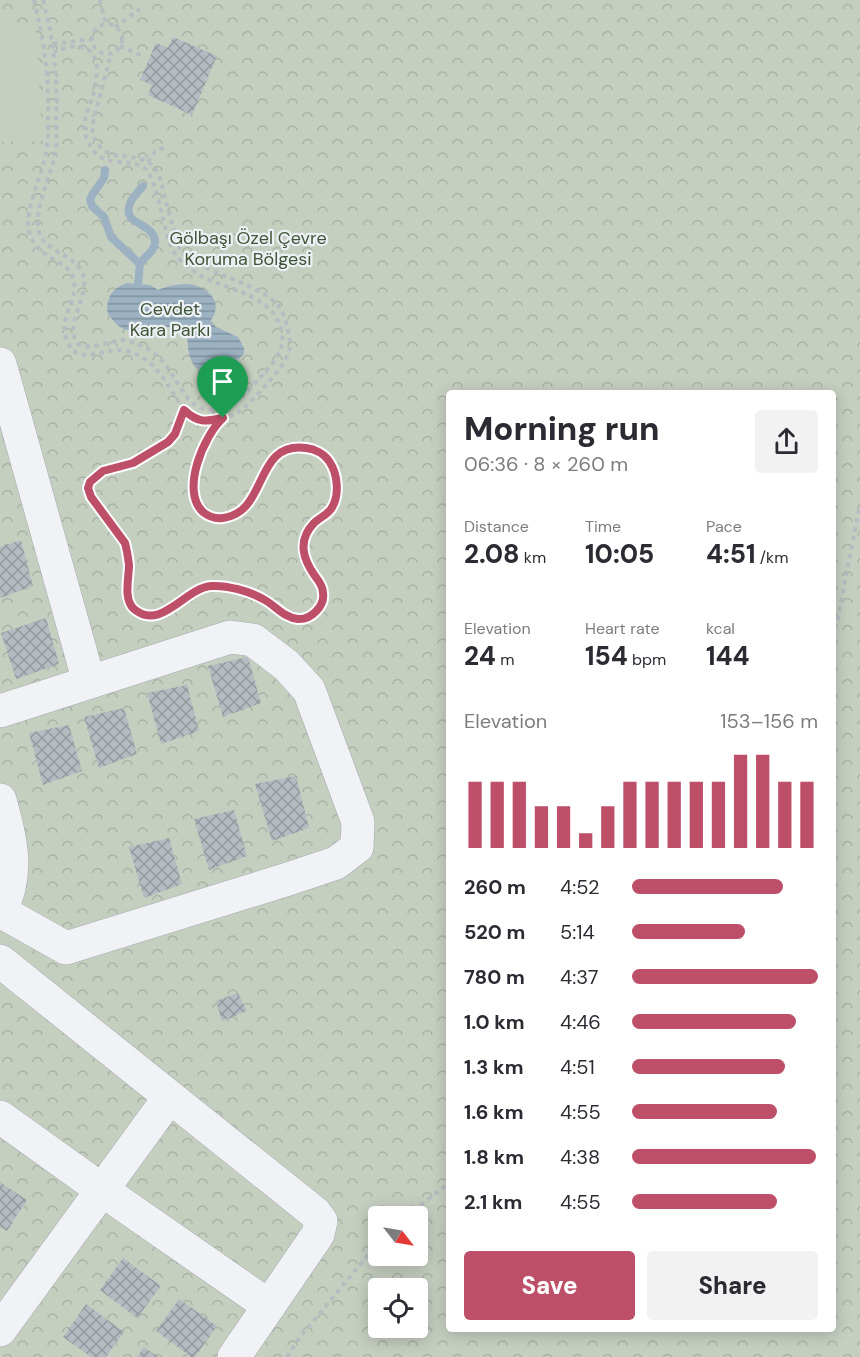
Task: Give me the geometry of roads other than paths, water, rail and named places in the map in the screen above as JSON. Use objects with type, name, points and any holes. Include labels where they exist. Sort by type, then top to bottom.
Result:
[{"type":"street","points":[[0,364],[89,682]]},
{"type":"street","points":[[0,711],[230,637],[253,640],[286,665],[309,690],[358,822],[357,847],[336,863],[66,948],[0,912],[7,899],[9,830],[0,800]]},
{"type":"street","points":[[0,961],[253,1163],[321,1221],[318,1234],[234,1357]]},
{"type":"street","points":[[0,1330],[169,1098]]},
{"type":"street","points":[[0,1118],[269,1306]]},
{"type":"water","points":[[127,283],[150,285],[158,290],[188,284],[204,289],[215,301],[215,312],[211,321],[216,327],[238,337],[244,348],[244,354],[239,359],[218,363],[202,373],[191,361],[187,333],[169,327],[132,331],[118,326],[109,315],[107,305],[113,292]]},
{"type":"waterway","points":[[105,170],[104,178],[90,200],[92,206],[104,217],[111,237],[140,264]]},
{"type":"waterway","points":[[138,284],[140,265],[153,249],[155,241],[149,230],[129,215],[131,201],[143,186]]},
{"type":"park label","name":"Gölbaşı Özel Çevre Koruma Bölgesi","points":[[248,248]]},
{"type":"park label","name":"Cevdet Kara Parkı","points":[[170,319]]}]
